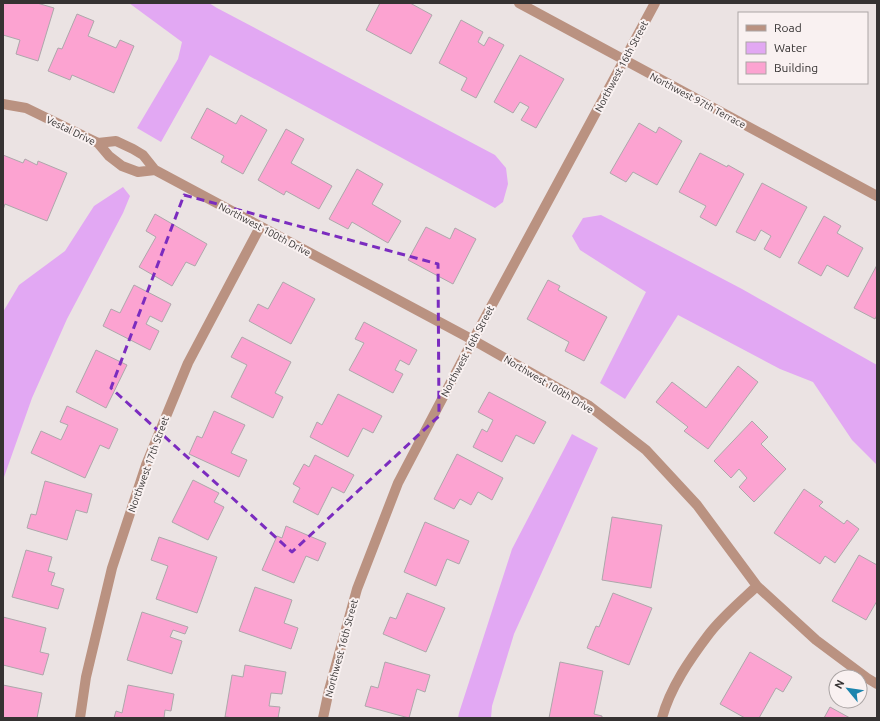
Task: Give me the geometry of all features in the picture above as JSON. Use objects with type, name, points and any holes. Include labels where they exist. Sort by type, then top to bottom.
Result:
[{"type":"street","name":"Northwest 97th Terrace","points":[[519,3],[877,196]]},
{"type":"street","name":"Northwest 16th Street","points":[[323,718],[329,690],[357,588],[395,490],[473,340],[655,3]]},
{"type":"street","name":"Vestal Drive","points":[[3,104],[26,108],[98,143],[109,156],[122,166],[138,172],[155,170]]},
{"type":"street","points":[[98,143],[116,141],[133,149],[143,155],[155,170]]},
{"type":"street","name":"Northwest 100th Drive","points":[[155,170],[473,340],[588,405],[646,450],[697,505],[757,586],[816,640],[877,684]]},
{"type":"street","name":"Northwest 17th Street","points":[[80,718],[86,677],[112,568],[146,465],[188,363],[260,227]]},
{"type":"street","points":[[662,718],[667,702],[684,670],[709,634],[757,586]]},
{"type":"highlighted area","points":[[184,195],[438,264],[439,416],[292,552],[111,388]]},
{"type":"water","points":[[129,3],[209,3],[495,155],[506,168],[508,184],[503,202],[495,208],[210,55],[161,142],[137,128],[178,59],[182,42]]},
{"type":"water","points":[[123,187],[130,196],[123,213],[67,319],[32,398],[3,480],[3,312],[19,285],[65,251],[94,206]]},
{"type":"water","points":[[601,215],[742,289],[877,365],[877,465],[852,440],[813,382],[780,369],[678,315],[625,399],[600,383],[646,292],[580,250],[572,236],[583,218]]},
{"type":"water","points":[[572,434],[598,448],[514,634],[492,706],[491,718],[458,718],[512,549]]},
{"type":"building","points":[[3,3],[37,3],[54,8],[38,61],[16,54],[20,40],[3,35]]},
{"type":"building","points":[[380,3],[410,3],[432,15],[411,54],[366,30]]},
{"type":"building","points":[[77,14],[94,21],[88,36],[116,48],[120,40],[134,46],[114,93],[72,75],[70,80],[48,71],[58,48],[62,49]]},
{"type":"building","points":[[461,20],[483,32],[478,42],[484,46],[489,37],[504,45],[476,98],[461,90],[467,78],[439,63]]},
{"type":"building","points":[[520,55],[564,79],[536,128],[521,120],[529,107],[520,102],[513,113],[494,102]]},
{"type":"building","points":[[207,108],[236,124],[241,115],[267,130],[243,174],[221,162],[224,156],[191,138]]},
{"type":"building","points":[[639,123],[656,133],[659,127],[682,141],[657,185],[633,172],[626,182],[610,173]]},
{"type":"building","points":[[286,129],[304,139],[291,163],[332,186],[319,209],[286,191],[284,195],[258,180]]},
{"type":"building","points":[[700,153],[727,167],[728,165],[744,174],[716,226],[700,217],[706,206],[679,192]]},
{"type":"building","points":[[3,155],[23,163],[25,159],[37,165],[38,161],[67,173],[47,221],[5,204],[3,210]]},
{"type":"building","points":[[357,169],[383,184],[372,204],[401,221],[388,243],[352,222],[348,229],[329,219]]},
{"type":"building","points":[[762,183],[807,207],[780,258],[764,249],[771,236],[761,230],[755,241],[736,232]]},
{"type":"building","points":[[155,214],[207,244],[195,266],[186,262],[172,286],[139,267],[156,237],[146,231]]},
{"type":"building","points":[[824,216],[841,226],[837,233],[863,248],[848,277],[827,265],[821,276],[798,263]]},
{"type":"building","points":[[426,227],[450,239],[455,228],[476,239],[453,284],[408,260]]},
{"type":"building","points":[[877,265],[877,315],[875,319],[854,308]]},
{"type":"building","points":[[548,280],[560,286],[558,290],[607,317],[584,361],[565,351],[569,342],[527,319]]},
{"type":"building","points":[[283,282],[315,299],[291,344],[249,321],[258,304],[268,309]]},
{"type":"building","points":[[134,285],[171,304],[162,322],[150,316],[146,324],[159,331],[150,350],[103,326],[111,309],[120,313]]},
{"type":"building","points":[[364,322],[417,350],[409,365],[400,360],[395,370],[403,374],[393,393],[349,370],[364,343],[355,339]]},
{"type":"building","points":[[242,337],[291,362],[275,393],[283,397],[273,418],[231,397],[247,365],[231,357]]},
{"type":"building","points":[[96,350],[127,365],[106,408],[76,392]]},
{"type":"building","points":[[738,366],[758,382],[708,449],[684,431],[688,427],[656,402],[672,382],[706,408]]},
{"type":"building","points":[[489,392],[546,422],[534,444],[516,435],[502,462],[473,447],[482,429],[487,432],[493,420],[478,412]]},
{"type":"building","points":[[338,394],[382,416],[373,433],[363,428],[348,457],[310,437],[317,422],[322,425]]},
{"type":"building","points":[[67,406],[118,429],[109,449],[100,445],[85,478],[31,453],[41,431],[61,440],[68,425],[60,422]]},
{"type":"building","points":[[214,411],[245,425],[231,453],[247,460],[239,477],[189,454],[197,436],[202,438]]},
{"type":"building","points":[[752,421],[768,437],[761,444],[786,469],[754,502],[739,487],[747,478],[739,469],[731,478],[714,461]]},
{"type":"building","points":[[457,454],[503,478],[492,500],[478,492],[471,505],[460,499],[454,509],[434,499]]},
{"type":"building","points":[[315,455],[354,475],[344,493],[332,487],[318,515],[293,502],[300,488],[293,484],[304,464],[309,467]]},
{"type":"building","points":[[193,480],[219,493],[214,502],[224,507],[208,540],[172,522]]},
{"type":"building","points":[[45,481],[92,494],[87,513],[76,510],[67,540],[27,528],[31,514],[36,515]]},
{"type":"building","points":[[804,489],[823,502],[819,506],[844,524],[847,520],[859,529],[835,563],[825,556],[820,564],[774,533]]},
{"type":"building","points":[[612,517],[662,525],[651,588],[602,580]]},
{"type":"building","points":[[425,522],[469,541],[459,564],[447,559],[436,586],[404,572]]},
{"type":"building","points":[[286,526],[326,543],[318,561],[306,556],[294,583],[262,570],[277,536],[282,538]]},
{"type":"building","points":[[159,537],[217,557],[197,613],[156,599],[168,566],[151,560]]},
{"type":"building","points":[[26,550],[52,557],[48,571],[55,573],[51,585],[64,589],[58,609],[12,597]]},
{"type":"building","points":[[859,555],[877,565],[877,601],[866,620],[832,601]]},
{"type":"building","points":[[255,587],[292,600],[284,623],[298,628],[291,649],[239,631]]},
{"type":"building","points":[[407,593],[445,608],[426,652],[383,634],[390,617],[396,619]]},
{"type":"building","points":[[613,593],[652,608],[629,665],[587,648],[596,626],[599,627]]},
{"type":"building","points":[[142,612],[188,627],[185,634],[173,630],[170,637],[182,641],[172,674],[127,660]]},
{"type":"building","points":[[3,617],[46,628],[40,652],[49,654],[43,675],[3,665]]},
{"type":"building","points":[[750,652],[792,677],[783,692],[776,688],[759,718],[745,718],[720,704]]},
{"type":"building","points":[[385,662],[430,675],[425,692],[417,689],[409,718],[365,706],[371,686],[378,688]]},
{"type":"building","points":[[560,662],[603,671],[594,714],[602,716],[602,718],[549,718]]},
{"type":"building","points":[[245,665],[286,672],[282,694],[271,693],[269,706],[280,707],[278,718],[225,717],[232,675],[243,677]]},
{"type":"building","points":[[3,685],[42,693],[37,718],[3,718]]},
{"type":"building","points":[[128,685],[174,694],[171,711],[165,710],[164,718],[114,718],[116,711],[122,713]]},
{"type":"building","points":[[829,709],[834,709],[850,718],[824,718]]}]
